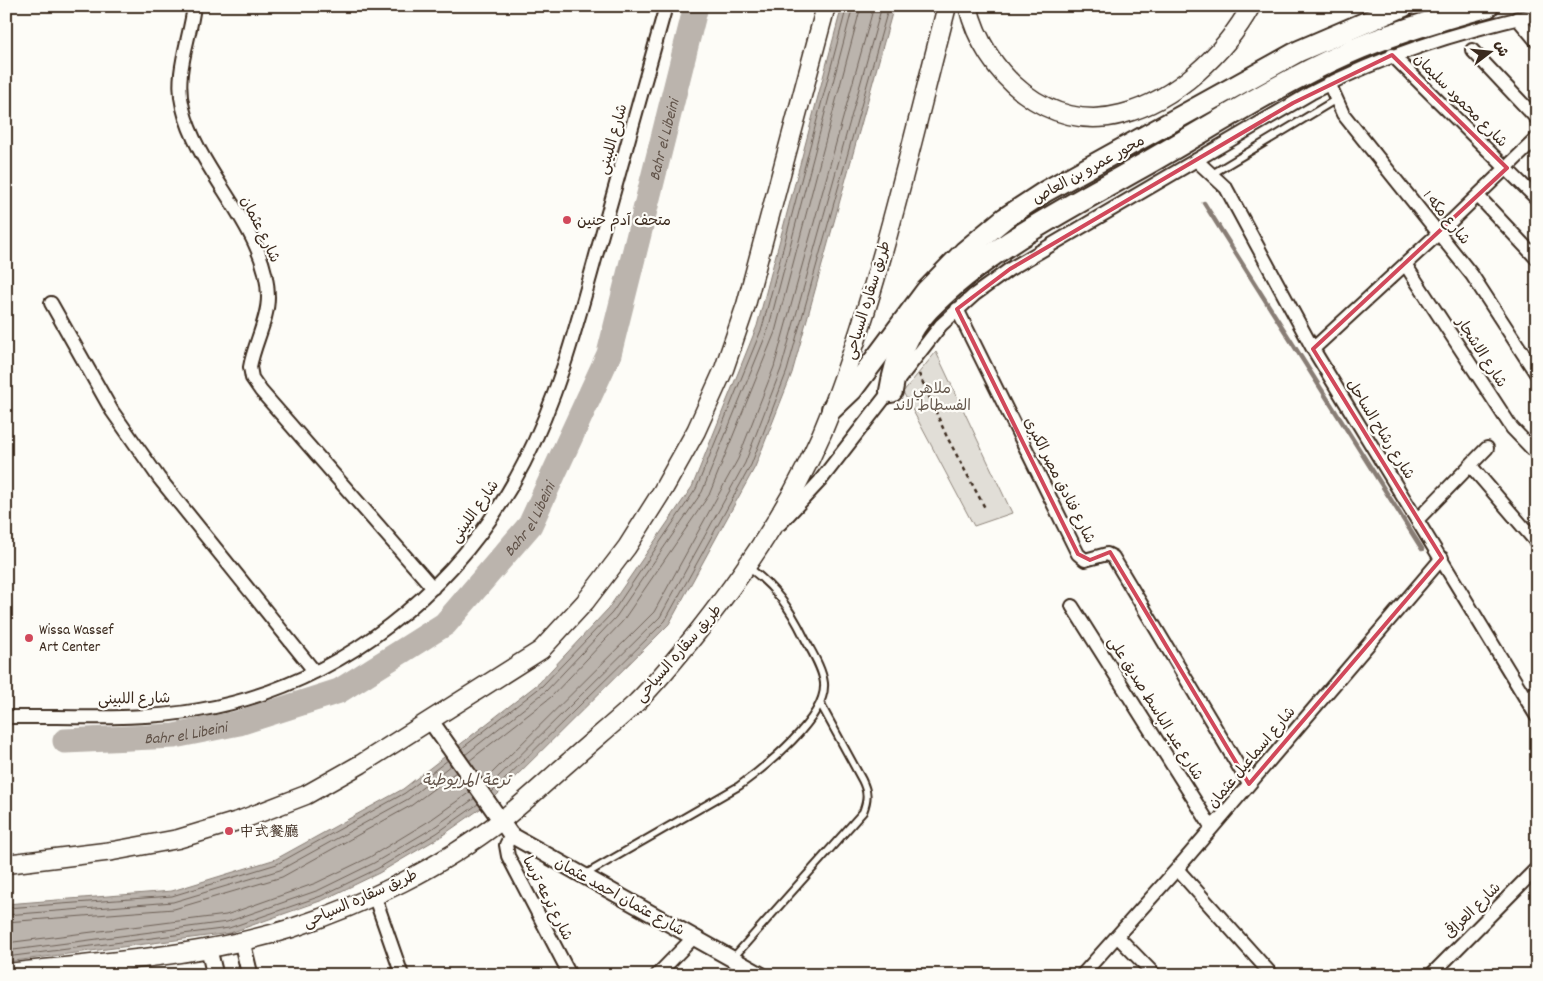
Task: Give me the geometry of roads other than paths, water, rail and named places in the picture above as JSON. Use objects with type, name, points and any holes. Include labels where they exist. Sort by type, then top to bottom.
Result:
[{"type":"highway","points":[[891,391],[903,347],[928,310],[973,270],[1022,236],[1317,67],[1406,29],[1486,6]]},
{"type":"main road","points":[[6,864],[113,850],[178,839],[241,820],[306,795],[434,726],[541,650],[586,602],[627,547],[668,482],[696,431],[724,369],[746,305],[826,6]]},
{"type":"main road","name":"طريق سقاره السياحى","points":[[6,973],[209,950],[294,927],[374,895],[444,858],[501,821],[644,695],[681,653],[766,538],[794,492],[832,410],[868,307],[947,6]]},
{"type":"main road","points":[[968,6],[976,34],[986,54],[1000,73],[1016,88],[1035,101],[1056,110],[1078,116],[1100,118],[1122,114],[1141,107],[1193,75],[1222,47],[1251,6]]},
{"type":"main road","name":"محور عمرو بن العاص","points":[[832,410],[852,390],[926,290],[964,252],[1005,218],[1046,191],[1299,51],[1404,6]]},
{"type":"street","name":"شارع عثمان","points":[[194,6],[180,79],[182,108],[194,139],[256,248],[267,279],[268,300],[250,367],[252,378],[261,391],[434,588]]},
{"type":"street","name":"شارع اللبينى","points":[[6,716],[170,714],[200,710],[259,695],[315,672],[357,648],[397,620],[434,588],[469,550],[499,507],[525,462],[563,371],[666,6]]},
{"type":"street","points":[[766,538],[820,481],[941,325],[957,309],[1010,269],[1329,83],[1392,55],[1453,35],[1537,14]]},
{"type":"street","points":[[1516,18],[1537,42]]},
{"type":"street","points":[[1472,50],[1537,119]]},
{"type":"street","name":"شارع محمود سليمان","points":[[1392,55],[1537,199]]},
{"type":"street","name":"شارع مكه 1","points":[[1329,83],[1342,114],[1472,275],[1537,375]]},
{"type":"street","points":[[1312,349],[1478,196],[1537,138]]},
{"type":"street","name":"شارع رشاح الساحل","points":[[1196,160],[1230,194],[1312,349],[1442,558],[1537,717]]},
{"type":"street","points":[[1478,196],[1537,259]]},
{"type":"street","name":"شارع الاشجار","points":[[1405,264],[1512,428],[1537,454]]},
{"type":"street","points":[[51,303],[112,411],[160,478],[315,672]]},
{"type":"street","name":"شارع فنادق مصر الكبرى","points":[[957,309],[1078,554],[1085,560],[1107,554],[1114,557],[1249,784]]},
{"type":"street","points":[[1418,519],[1487,448]]},
{"type":"street","points":[[1470,465],[1537,542]]},
{"type":"street","name":"شارع اسماعيل عثمان","points":[[1082,975],[1177,869],[1442,558]]},
{"type":"street","name":"شارع عبد الباسط صديق على","points":[[1072,606],[1212,828]]},
{"type":"street","points":[[1526,700],[1537,691]]},
{"type":"street","name":"شارع عثمان احمد عثمان","points":[[434,726],[511,835],[761,975]]},
{"type":"street","name":"شارع ترعه ترسا","points":[[511,835],[506,845],[508,856],[570,975]]},
{"type":"street","name":"شارع العراقى","points":[[1431,975],[1537,868]]},
{"type":"street","points":[[1177,869],[1272,975]]},
{"type":"street","points":[[374,895],[402,975]]},
{"type":"street","points":[[1117,936],[1155,975]]},
{"type":"street","points":[[657,975],[694,938]]},
{"type":"street","points":[[242,942],[250,975]]},
{"type":"street","points":[[209,950],[215,975]]},
{"type":"lane","points":[[1212,174],[1335,100]]},
{"type":"lane","points":[[583,875],[751,777],[792,740],[820,703],[824,693],[820,671],[795,617],[775,589],[747,566]]},
{"type":"lane","points":[[732,959],[863,812],[867,801],[864,785],[820,703]]},
{"type":"water","name":"ترعة المريوطية","points":[[842,6],[894,6],[792,373],[755,467],[669,624],[490,802],[440,837],[379,873],[323,900],[230,933],[6,962],[6,904],[172,891],[276,859],[403,789],[539,683],[608,609],[692,487],[757,326]]},
{"type":"waterway","name":"Bahr el Libeini","points":[[65,741],[174,736],[239,723],[339,691],[445,624],[530,525],[609,354],[696,6]]},
{"type":"waterway","points":[[1204,203],[1422,549]]},
{"type":"place","name":"متحف آدم حنين","points":[[567,220]]},
{"type":"place","name":"Wissa Wassef Art Center","points":[[29,638]]},
{"type":"place","name":"中式餐廳","points":[[229,831]]},
{"type":"park label","name":"ملاهي الفسطاط لاند","points":[[932,396]]}]
